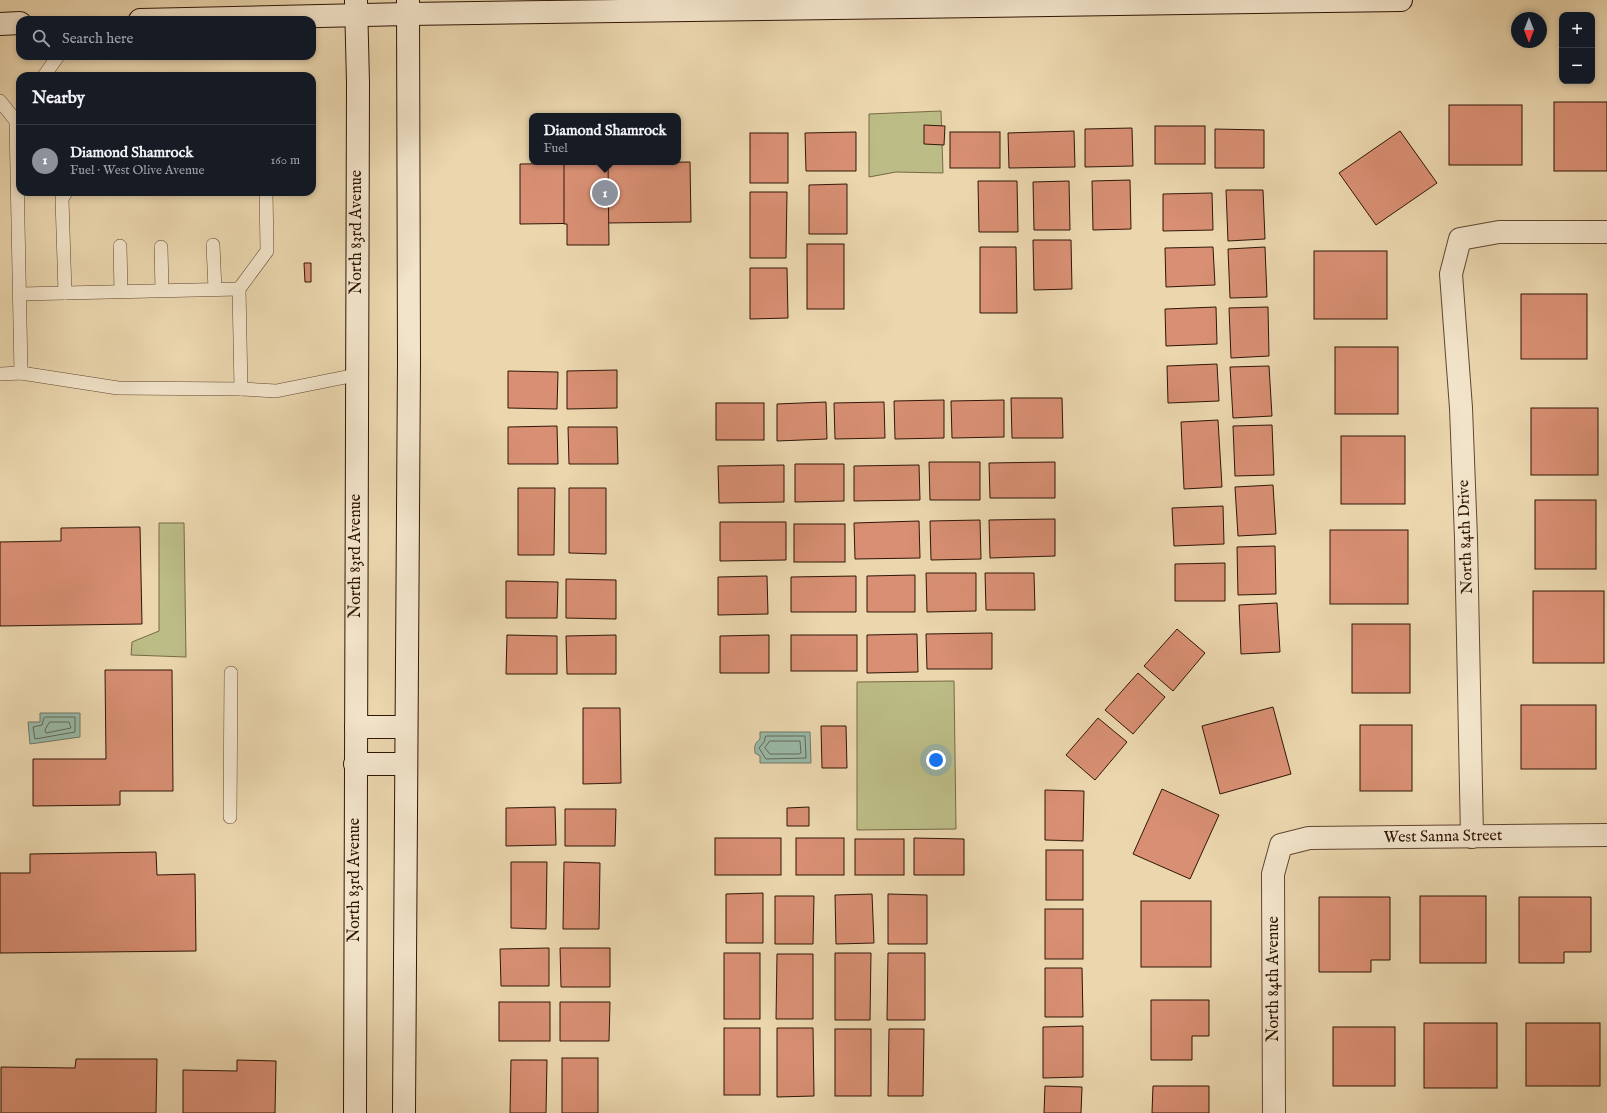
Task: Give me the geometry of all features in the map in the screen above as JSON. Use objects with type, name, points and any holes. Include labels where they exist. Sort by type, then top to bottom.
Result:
[{"type":"main road","points":[[212,16],[356,8],[408,7],[1401,0]]},
{"type":"main road","points":[[404,1113],[409,370],[408,7]]},
{"type":"main road","name":"North 83rd Avenue","points":[[355,1113],[358,83],[356,8]]},
{"type":"main road","points":[[0,24],[16,23]]},
{"type":"main road","name":"North 84th Drive","points":[[1472,837],[1466,538],[1461,408],[1451,274],[1460,239],[1499,232],[1607,232]]},
{"type":"main road","points":[[356,727],[406,727]]},
{"type":"main road","points":[[355,764],[406,764]]},
{"type":"main road","name":"West Sanna Street","points":[[1281,845],[1309,838],[1607,835]]},
{"type":"main road","name":"North 84th Avenue","points":[[1274,1113],[1273,874],[1281,845]]},
{"type":"lane","points":[[47,72],[55,60]]},
{"type":"lane","points":[[0,101],[16,116]]},
{"type":"lane","points":[[19,196],[21,373]]},
{"type":"lane","points":[[64,196],[62,199],[65,293]]},
{"type":"lane","points":[[241,389],[239,289],[268,251],[266,196]]},
{"type":"lane","points":[[213,245],[215,289]]},
{"type":"lane","points":[[120,246],[121,291]]},
{"type":"lane","points":[[161,247],[162,290]]},
{"type":"lane","points":[[20,294],[239,289]]},
{"type":"lane","points":[[0,374],[21,373],[118,388],[241,389],[276,391],[356,375]]},
{"type":"lane","points":[[230,817],[231,673]]},
{"type":"green space","points":[[941,111],[943,173],[896,172],[869,177],[869,114]]},
{"type":"green space","points":[[159,523],[184,523],[186,657],[131,655],[132,642],[159,631]]},
{"type":"green space","points":[[954,681],[956,829],[857,830],[857,682]]},
{"type":"water","points":[[40,713],[80,713],[80,737],[30,744],[28,722],[40,722]]},
{"type":"water","points":[[760,732],[810,732],[811,763],[760,763],[760,756],[755,753],[755,745],[760,739]]},
{"type":"building","points":[[1554,102],[1607,102],[1607,171],[1554,171]]},
{"type":"building","points":[[1449,105],[1522,105],[1522,165],[1449,165]]},
{"type":"building","points":[[924,125],[945,126],[944,145],[924,144]]},
{"type":"building","points":[[1155,126],[1205,126],[1205,164],[1155,164]]},
{"type":"building","points":[[1132,128],[1133,166],[1085,167],[1085,129]]},
{"type":"building","points":[[1215,129],[1264,130],[1264,168],[1215,168]]},
{"type":"building","points":[[1074,131],[1075,167],[1009,168],[1008,133]]},
{"type":"building","points":[[1400,131],[1437,183],[1376,225],[1339,173]]},
{"type":"building","points":[[856,132],[856,171],[806,171],[805,133]]},
{"type":"building","points":[[950,132],[1000,132],[1000,168],[950,168]]},
{"type":"building","points":[[750,133],[788,133],[788,183],[750,183]]},
{"type":"building","points":[[681,162],[690,162],[691,222],[520,224],[520,164],[681,165]]},
{"type":"building","points":[[564,165],[608,165],[609,245],[567,245],[567,224],[564,224]]},
{"type":"building","points":[[1130,180],[1131,229],[1093,230],[1092,181]]},
{"type":"building","points":[[978,181],[1017,181],[1018,232],[979,232]]},
{"type":"building","points":[[1069,181],[1070,230],[1034,230],[1033,182]]},
{"type":"building","points":[[847,184],[847,234],[809,234],[809,185]]},
{"type":"building","points":[[1226,190],[1263,190],[1265,239],[1228,241]]},
{"type":"building","points":[[750,192],[787,192],[786,258],[750,258]]},
{"type":"building","points":[[1212,193],[1213,230],[1163,231],[1163,194]]},
{"type":"building","points":[[1033,240],[1071,240],[1072,289],[1034,290]]},
{"type":"building","points":[[807,244],[844,244],[844,309],[807,309]]},
{"type":"building","points":[[980,247],[1016,247],[1017,313],[980,313]]},
{"type":"building","points":[[1213,247],[1215,285],[1166,287],[1165,248]]},
{"type":"building","points":[[1265,247],[1267,297],[1230,298],[1228,249]]},
{"type":"building","points":[[1314,251],[1387,251],[1387,319],[1314,319]]},
{"type":"building","points":[[304,263],[311,263],[311,282],[305,282]]},
{"type":"building","points":[[750,268],[787,268],[788,318],[750,319]]},
{"type":"building","points":[[1521,294],[1587,294],[1587,359],[1521,359]]},
{"type":"building","points":[[1216,307],[1217,344],[1166,346],[1165,309]]},
{"type":"building","points":[[1268,307],[1269,356],[1231,358],[1229,308]]},
{"type":"building","points":[[1335,347],[1398,347],[1398,414],[1335,414]]},
{"type":"building","points":[[1217,364],[1219,401],[1168,403],[1167,366]]},
{"type":"building","points":[[1269,366],[1272,416],[1233,418],[1230,367]]},
{"type":"building","points":[[617,370],[617,408],[567,409],[567,371]]},
{"type":"building","points":[[508,371],[558,372],[557,409],[508,408]]},
{"type":"building","points":[[1011,398],[1062,398],[1063,438],[1012,438]]},
{"type":"building","points":[[944,400],[944,438],[895,439],[894,401]]},
{"type":"building","points":[[1004,400],[1004,437],[952,438],[951,401]]},
{"type":"building","points":[[826,402],[827,439],[777,441],[777,404]]},
{"type":"building","points":[[884,402],[885,438],[835,439],[834,403]]},
{"type":"building","points":[[716,403],[764,403],[764,440],[716,440]]},
{"type":"building","points":[[1531,408],[1598,408],[1598,475],[1531,475]]},
{"type":"building","points":[[1218,420],[1222,487],[1184,489],[1181,422]]},
{"type":"building","points":[[1272,425],[1274,475],[1235,476],[1233,426]]},
{"type":"building","points":[[557,426],[558,464],[508,464],[508,427]]},
{"type":"building","points":[[568,427],[617,427],[618,464],[569,464]]},
{"type":"building","points":[[1341,436],[1405,436],[1405,504],[1341,504]]},
{"type":"building","points":[[929,462],[980,462],[980,500],[930,500]]},
{"type":"building","points":[[1055,462],[1055,498],[990,498],[989,463]]},
{"type":"building","points":[[795,464],[844,464],[844,501],[795,502]]},
{"type":"building","points":[[784,465],[784,502],[719,503],[718,466]]},
{"type":"building","points":[[919,465],[920,500],[854,501],[854,466]]},
{"type":"building","points":[[1273,485],[1276,534],[1238,536],[1235,487]]},
{"type":"building","points":[[518,488],[555,488],[554,555],[518,555]]},
{"type":"building","points":[[569,488],[606,488],[606,554],[569,553]]},
{"type":"building","points":[[1535,500],[1596,500],[1596,569],[1535,569]]},
{"type":"building","points":[[1223,506],[1224,544],[1174,546],[1172,508]]},
{"type":"building","points":[[1055,519],[1055,556],[990,558],[989,520]]},
{"type":"building","points":[[980,520],[981,559],[931,560],[930,521]]},
{"type":"building","points":[[919,521],[920,558],[855,559],[854,523]]},
{"type":"building","points":[[720,522],[786,522],[786,560],[720,561]]},
{"type":"building","points":[[794,524],[845,524],[845,562],[794,562]]},
{"type":"building","points":[[140,527],[142,624],[0,626],[0,542],[61,541],[61,528]]},
{"type":"building","points":[[1330,530],[1408,530],[1408,604],[1330,604]]},
{"type":"building","points":[[1275,546],[1276,594],[1238,595],[1237,547]]},
{"type":"building","points":[[1225,563],[1225,601],[1175,601],[1175,564]]},
{"type":"building","points":[[926,573],[976,573],[976,611],[927,612]]},
{"type":"building","points":[[985,573],[1034,573],[1035,610],[986,610]]},
{"type":"building","points":[[915,575],[915,612],[867,612],[867,576]]},
{"type":"building","points":[[767,576],[768,614],[718,615],[718,577]]},
{"type":"building","points":[[856,576],[856,612],[791,612],[791,577]]},
{"type":"building","points":[[566,579],[616,580],[616,619],[566,618]]},
{"type":"building","points":[[506,581],[558,582],[557,618],[506,618]]},
{"type":"building","points":[[1533,591],[1604,591],[1604,663],[1533,663]]},
{"type":"building","points":[[1277,603],[1280,652],[1241,654],[1239,605]]},
{"type":"building","points":[[1352,624],[1410,624],[1410,693],[1352,693]]},
{"type":"building","points":[[1177,629],[1205,653],[1173,691],[1144,666]]},
{"type":"building","points":[[992,633],[992,669],[927,669],[926,634]]},
{"type":"building","points":[[917,634],[918,672],[867,673],[867,635]]},
{"type":"building","points":[[507,635],[557,636],[557,674],[506,674]]},
{"type":"building","points":[[616,635],[616,674],[567,674],[566,636]]},
{"type":"building","points":[[769,635],[769,673],[720,673],[720,636]]},
{"type":"building","points":[[791,635],[857,635],[857,671],[791,671]]},
{"type":"building","points":[[105,670],[172,670],[173,791],[120,791],[120,805],[33,806],[33,759],[106,759]]},
{"type":"building","points":[[1138,673],[1165,697],[1133,734],[1105,710]]},
{"type":"building","points":[[1521,705],[1596,705],[1596,769],[1521,769]]},
{"type":"building","points":[[1273,707],[1291,774],[1220,794],[1202,726]]},
{"type":"building","points":[[583,708],[620,708],[621,783],[583,784]]},
{"type":"building","points":[[1098,718],[1127,742],[1095,780],[1066,755]]},
{"type":"building","points":[[1360,725],[1412,725],[1412,791],[1360,791]]},
{"type":"building","points":[[821,726],[846,726],[847,768],[822,768]]},
{"type":"building","points":[[1162,789],[1219,815],[1190,879],[1133,854]]},
{"type":"building","points":[[1045,790],[1084,791],[1083,841],[1045,840]]},
{"type":"building","points":[[555,807],[556,845],[506,846],[506,808]]},
{"type":"building","points":[[809,807],[809,826],[787,826],[787,808]]},
{"type":"building","points":[[565,809],[616,809],[615,846],[565,846]]},
{"type":"building","points":[[715,838],[781,838],[781,875],[715,875]]},
{"type":"building","points":[[796,838],[844,838],[844,875],[796,875]]},
{"type":"building","points":[[914,838],[964,839],[964,875],[914,875]]},
{"type":"building","points":[[855,839],[904,839],[904,875],[855,875]]},
{"type":"building","points":[[1046,850],[1083,850],[1083,900],[1046,900]]},
{"type":"building","points":[[156,852],[157,875],[195,874],[196,951],[0,953],[0,873],[30,873],[30,854]]},
{"type":"building","points":[[511,862],[547,862],[546,929],[511,928]]},
{"type":"building","points":[[564,862],[600,863],[599,929],[563,929]]},
{"type":"building","points":[[763,893],[763,943],[726,943],[726,894]]},
{"type":"building","points":[[872,894],[874,943],[836,944],[835,895]]},
{"type":"building","points":[[888,894],[927,895],[927,944],[888,944]]},
{"type":"building","points":[[775,896],[814,896],[813,944],[775,944]]},
{"type":"building","points":[[1420,896],[1486,896],[1486,963],[1420,963]]},
{"type":"building","points":[[1319,897],[1390,897],[1390,960],[1371,960],[1371,972],[1319,972]]},
{"type":"building","points":[[1519,897],[1591,897],[1591,952],[1564,952],[1564,963],[1519,963]]},
{"type":"building","points":[[1141,901],[1211,901],[1211,967],[1141,967]]},
{"type":"building","points":[[1045,909],[1083,909],[1083,959],[1045,959]]},
{"type":"building","points":[[549,948],[549,986],[501,986],[500,949]]},
{"type":"building","points":[[560,948],[610,948],[610,987],[561,987]]},
{"type":"building","points":[[724,953],[760,953],[760,1019],[724,1019]]},
{"type":"building","points":[[835,953],[871,953],[870,1020],[835,1020]]},
{"type":"building","points":[[888,953],[925,953],[925,1020],[887,1020]]},
{"type":"building","points":[[777,954],[813,954],[813,1019],[776,1019]]},
{"type":"building","points":[[1045,968],[1082,968],[1083,1017],[1045,1017]]},
{"type":"building","points":[[1151,1000],[1209,1000],[1209,1036],[1192,1036],[1192,1060],[1151,1060]]},
{"type":"building","points":[[499,1002],[550,1002],[550,1041],[499,1041]]},
{"type":"building","points":[[560,1002],[610,1002],[609,1041],[560,1041]]},
{"type":"building","points":[[1424,1023],[1497,1023],[1497,1088],[1424,1088]]},
{"type":"building","points":[[1526,1023],[1600,1023],[1600,1086],[1526,1086]]},
{"type":"building","points":[[1083,1026],[1083,1077],[1043,1078],[1043,1027]]},
{"type":"building","points":[[1333,1027],[1395,1027],[1395,1086],[1333,1086]]},
{"type":"building","points":[[724,1028],[760,1028],[760,1095],[724,1095]]},
{"type":"building","points":[[777,1028],[813,1028],[814,1096],[777,1097]]},
{"type":"building","points":[[835,1029],[871,1029],[871,1096],[835,1096]]},
{"type":"building","points":[[889,1029],[924,1029],[923,1096],[888,1096]]},
{"type":"building","points":[[562,1058],[598,1058],[598,1113],[562,1113]]},
{"type":"building","points":[[76,1059],[157,1059],[156,1113],[1,1113],[1,1067],[75,1068]]},
{"type":"building","points":[[237,1060],[276,1061],[275,1113],[183,1113],[183,1070],[237,1071]]},
{"type":"building","points":[[511,1060],[547,1060],[546,1113],[510,1113]]},
{"type":"building","points":[[1045,1086],[1082,1087],[1081,1113],[1044,1113]]},
{"type":"building","points":[[1153,1086],[1209,1086],[1209,1113],[1152,1113]]},
{"type":"place","name":"Diamond Shamrock","points":[[605,193]]}]
